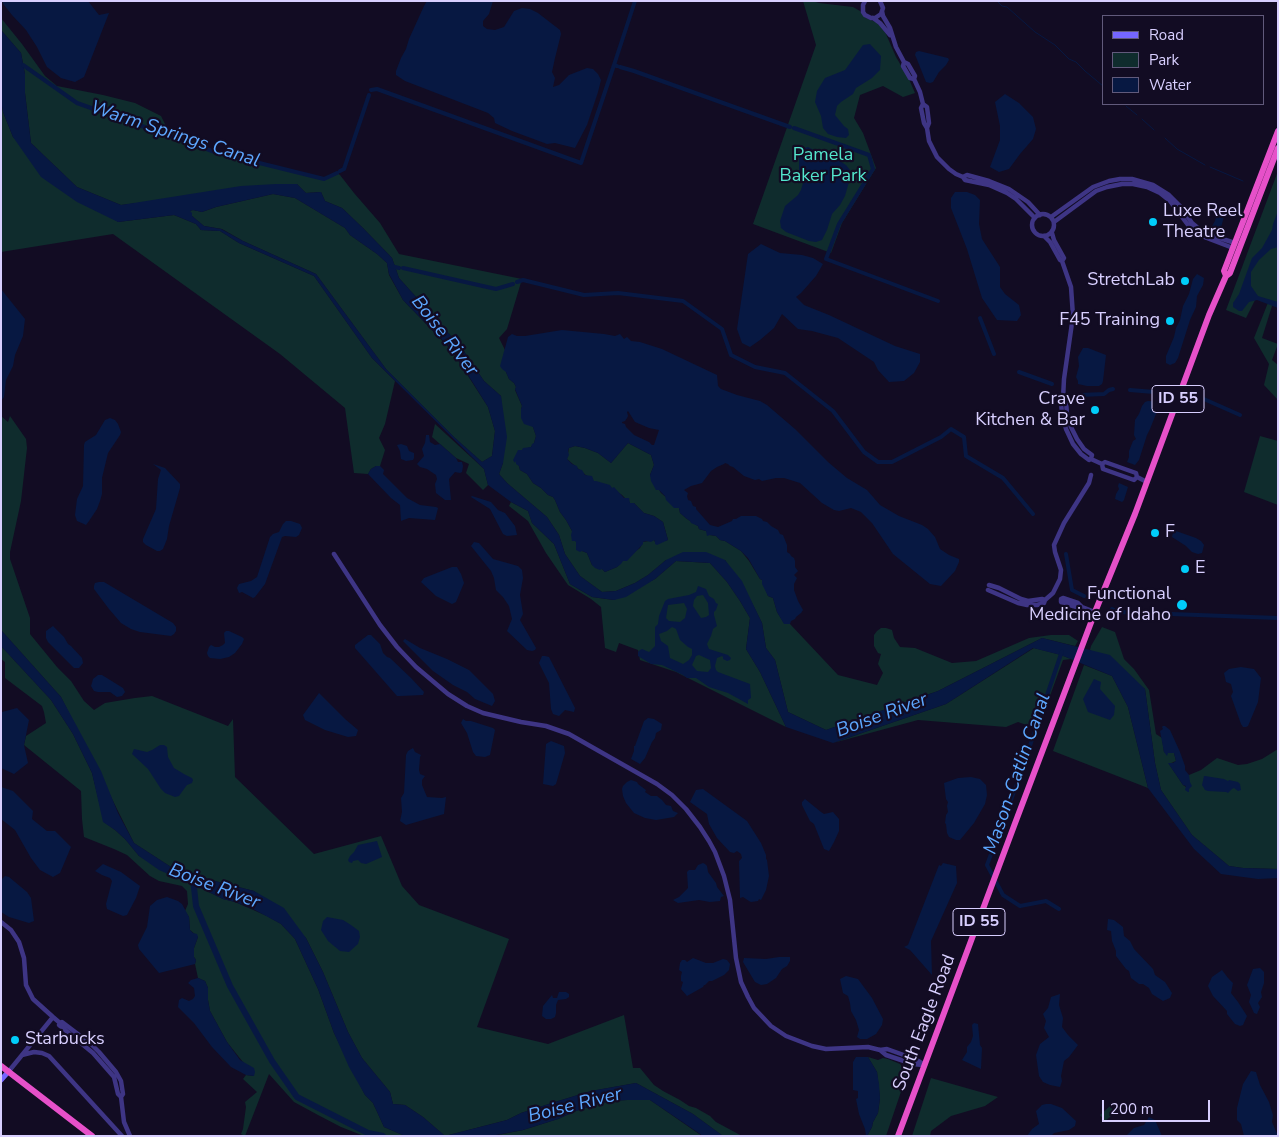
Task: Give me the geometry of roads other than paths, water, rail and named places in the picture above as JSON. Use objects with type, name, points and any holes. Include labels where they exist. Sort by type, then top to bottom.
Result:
[{"type":"highway","name":"South Eagle Road","points":[[898,1136],[1209,315],[1226,276],[1230,273],[1235,248],[1278,131]]},
{"type":"highway","points":[[1262,191],[1260,184],[1278,137]]},
{"type":"highway","name":"South Eagle Road","points":[[1235,248],[1262,191],[1278,148]]},
{"type":"highway","points":[[1235,248],[1237,248],[1255,200],[1254,194]]},
{"type":"highway","points":[[1,1066],[92,1136]]},
{"type":"main road","points":[[1,1080],[9,1071]]},
{"type":"street","points":[[865,1],[863,5],[865,15],[880,23],[892,38]]},
{"type":"street","points":[[880,1],[883,16],[904,62],[903,66],[910,78],[914,79],[920,92],[924,123],[927,128],[929,141],[937,158],[962,177],[966,175],[982,179],[1000,184],[1009,189],[1028,202],[1037,216]]},
{"type":"street","points":[[871,18],[878,16],[882,11]]},
{"type":"street","points":[[1053,220],[1093,187],[1108,181],[1132,179],[1153,184],[1169,195],[1181,207],[1192,223],[1204,233],[1235,248]]},
{"type":"street","points":[[1062,261],[1064,258],[1052,233],[1055,226],[1053,220],[1046,214],[1037,216],[1032,224],[1034,231],[1044,236],[1050,242],[1062,261],[1071,287],[1073,316],[1071,342],[1064,379],[1063,399],[1061,401],[1066,429],[1073,444],[1089,460],[1091,459],[1102,464],[1103,469],[1134,480],[1137,477],[1147,482]]},
{"type":"street","points":[[1044,236],[1052,233]]},
{"type":"street","points":[[989,588],[1027,605],[1044,603],[1053,593],[1060,579],[1060,570],[1054,545],[1064,523],[1089,483],[1091,475]]},
{"type":"street","points":[[334,554],[380,625],[397,647],[416,667],[448,694],[483,713],[546,726],[569,734],[657,784],[686,809],[706,836],[722,870],[730,900],[739,974],[754,1008],[765,1020],[786,1036],[812,1046],[826,1049],[868,1047],[913,1064],[925,1065]]},
{"type":"street","points":[[1053,593],[1061,599],[1078,603],[1082,607],[1096,612]]},
{"type":"street","points":[[1,922],[19,942],[24,958],[26,985],[33,999],[53,1018],[60,1023],[62,1022],[91,1044],[116,1072],[123,1087],[121,1097],[124,1122],[130,1136]]},
{"type":"street","points":[[9,1071],[53,1018]]},
{"type":"street","points":[[22,1055],[34,1052],[49,1056],[122,1136]]},
{"type":"water","points":[[2,1],[88,1],[99,15],[109,13],[84,77],[75,82],[61,78],[47,67],[26,30]]},
{"type":"water","points":[[427,1],[493,1],[489,14],[483,21],[483,26],[487,29],[495,30],[504,27],[514,11],[522,8],[538,13],[560,30],[561,34],[552,72],[555,78],[553,87],[559,85],[569,75],[587,68],[593,69],[601,80],[587,125],[575,148],[555,143],[547,144],[512,131],[495,123],[494,118],[488,113],[405,81],[396,75],[401,58]]},
{"type":"water","points":[[1,30],[21,53],[25,74],[25,93],[31,143],[77,187],[121,205],[241,186],[297,184],[306,193],[321,192],[325,201],[342,208],[392,258],[399,278],[461,347],[484,381],[501,396],[507,437],[503,463],[499,474],[547,517],[559,535],[565,554],[580,576],[602,592],[616,591],[635,583],[666,560],[683,552],[706,552],[725,560],[742,581],[762,623],[766,648],[775,660],[788,712],[826,730],[938,691],[1042,638],[1110,655],[1145,689],[1155,763],[1161,790],[1192,835],[1229,866],[1278,869],[1278,878],[1258,879],[1221,874],[1194,849],[1148,788],[1128,707],[1112,676],[1061,655],[1033,648],[946,704],[833,743],[786,727],[760,672],[746,649],[750,618],[727,582],[710,563],[676,561],[655,579],[626,597],[614,600],[592,597],[570,584],[554,544],[532,523],[528,511],[511,502],[488,485],[484,469],[372,358],[314,276],[239,243],[220,231],[201,230],[196,224],[174,215],[118,222],[77,202],[41,177],[13,137],[3,112],[1,101]],"holes":[[[273,194],[295,198],[345,228],[350,235],[387,263],[389,274],[403,300],[453,351],[488,407],[495,431],[492,456],[482,462],[455,438],[386,369],[316,274],[221,229],[204,226],[192,216],[190,211],[202,212]]]},
{"type":"water","points":[[870,44],[881,56],[880,70],[872,78],[856,88],[853,94],[837,106],[835,115],[848,129],[849,135],[846,138],[828,134],[823,128],[821,116],[815,102],[817,91],[825,78],[845,70],[863,45]]},
{"type":"water","points":[[919,51],[948,58],[949,60],[933,82],[926,82],[915,55]]},
{"type":"water","points":[[1005,94],[1019,103],[1033,117],[1036,129],[1033,139],[1009,169],[999,172],[990,167],[1000,140],[1000,126],[995,102]]},
{"type":"water","points":[[808,147],[821,155],[838,160],[850,170],[845,196],[832,214],[822,240],[816,242],[786,232],[781,228],[780,221],[785,206],[801,190],[803,183],[799,169],[799,157],[801,150]]},
{"type":"water","points":[[955,192],[967,192],[975,195],[980,200],[979,224],[982,239],[1000,267],[1000,287],[1005,294],[1019,305],[1021,315],[1017,321],[997,320],[982,298],[967,249],[951,208],[951,198]]},
{"type":"water","points":[[1221,208],[1225,213],[1220,231],[1211,228],[1218,209]]},
{"type":"water","points":[[1278,211],[1278,247],[1271,249],[1259,260],[1251,272],[1251,286],[1258,296],[1278,302],[1278,308],[1257,300],[1249,302],[1242,311],[1239,311],[1233,307],[1233,303],[1239,294],[1252,258],[1262,248],[1272,230]]},
{"type":"water","points":[[761,244],[780,253],[802,255],[813,258],[823,264],[816,276],[796,297],[804,305],[895,346],[920,354],[920,362],[914,373],[904,381],[889,382],[878,370],[874,362],[838,338],[798,329],[782,314],[774,328],[760,340],[750,347],[742,343],[737,329],[748,254]]},
{"type":"water","points":[[1197,274],[1204,278],[1203,285],[1197,296],[1196,307],[1178,358],[1175,363],[1170,365],[1166,363],[1166,356],[1193,279]]},
{"type":"water","points":[[1,289],[25,319],[23,336],[6,380],[4,397],[1,401]]},
{"type":"water","points":[[562,330],[615,336],[620,334],[624,339],[627,337],[631,341],[662,349],[717,375],[718,386],[721,389],[767,405],[795,429],[828,462],[847,478],[867,490],[880,505],[928,529],[935,537],[940,549],[959,559],[955,571],[941,586],[930,584],[893,554],[872,523],[861,512],[851,508],[839,511],[834,510],[822,503],[800,483],[784,478],[755,480],[744,476],[725,463],[711,471],[702,483],[684,490],[688,493],[688,500],[691,501],[693,506],[696,507],[710,525],[718,527],[741,516],[756,516],[783,535],[787,545],[787,552],[794,558],[795,567],[798,571],[794,575],[797,578],[794,590],[803,610],[790,624],[784,624],[777,612],[773,598],[768,596],[762,580],[748,558],[741,551],[716,536],[707,536],[706,531],[699,529],[698,526],[691,523],[680,513],[679,508],[674,508],[659,490],[656,490],[651,481],[650,475],[654,465],[651,455],[628,443],[611,463],[598,453],[575,446],[569,448],[567,459],[577,466],[578,469],[582,470],[585,475],[592,476],[594,481],[610,485],[612,488],[614,487],[624,498],[629,498],[630,503],[634,503],[644,513],[654,516],[663,522],[668,540],[657,545],[654,540],[643,542],[627,561],[623,561],[617,567],[605,572],[602,569],[595,568],[587,553],[576,550],[576,542],[572,541],[572,531],[553,497],[533,483],[527,474],[520,470],[516,461],[515,463],[513,460],[518,450],[531,447],[536,436],[533,427],[524,424],[521,418],[522,406],[515,389],[516,387],[500,366],[508,337],[512,334],[525,336]],"holes":[[[628,411],[635,422],[659,430],[654,445],[634,435],[622,423],[627,418]]]},
{"type":"water","points":[[1083,348],[1106,355],[1103,381],[1099,386],[1078,384],[1076,377],[1079,366],[1078,357]]},
{"type":"water","points":[[1148,401],[1160,402],[1161,406],[1147,435],[1139,460],[1135,465],[1127,462],[1129,451],[1133,441],[1136,439],[1134,435],[1135,420],[1142,406]]},
{"type":"water","points":[[110,418],[115,420],[121,432],[108,453],[102,478],[100,501],[86,525],[77,521],[75,515],[77,499],[83,486],[84,445],[85,442],[96,435],[105,420]]},
{"type":"water","points":[[426,435],[429,435],[430,442],[435,445],[440,444],[458,462],[462,462],[462,472],[455,472],[449,479],[451,500],[445,500],[436,493],[436,475],[417,464],[424,456],[422,449]]},
{"type":"water","points":[[397,445],[407,446],[409,451],[414,453],[413,460],[406,461],[401,459]]},
{"type":"water","points":[[153,464],[165,468],[180,484],[167,539],[163,549],[160,551],[143,542],[156,509],[158,479],[161,470]]},
{"type":"water","points":[[376,466],[380,466],[384,470],[383,474],[407,498],[420,505],[438,508],[435,520],[409,518],[401,521],[400,505],[368,474]]},
{"type":"water","points":[[1119,483],[1128,487],[1122,502],[1115,499]]},
{"type":"water","points":[[472,496],[491,502],[498,510],[505,513],[515,526],[517,535],[507,536],[503,534],[490,509]]},
{"type":"water","points":[[286,521],[300,524],[302,528],[299,535],[296,537],[282,537],[265,584],[255,597],[253,598],[242,592],[239,593],[237,588],[239,584],[251,581],[257,577],[270,537],[279,532]]},
{"type":"water","points":[[1176,531],[1201,541],[1204,545],[1202,553],[1192,552],[1172,537]]},
{"type":"water","points":[[474,542],[479,543],[493,559],[518,566],[522,570],[523,578],[520,595],[523,614],[520,620],[536,648],[535,650],[527,650],[507,631],[512,619],[509,606],[496,590],[491,571],[471,546]]},
{"type":"water","points":[[452,567],[457,567],[464,583],[456,602],[452,604],[436,596],[421,582],[424,578]]},
{"type":"water","points":[[104,582],[173,623],[176,631],[171,636],[140,632],[121,623],[94,589],[95,583]]},
{"type":"water","points":[[698,586],[706,589],[709,596],[718,604],[714,612],[717,626],[713,629],[707,644],[709,649],[728,655],[731,658],[727,661],[722,656],[717,658],[715,666],[718,672],[750,684],[751,698],[748,700],[748,704],[728,693],[709,687],[696,678],[687,678],[662,665],[651,664],[638,656],[640,650],[649,652],[655,646],[655,627],[658,624],[665,601],[696,592]],"holes":[[[703,595],[708,603],[709,615],[706,617],[701,618],[693,606],[697,596]],[[684,603],[687,609],[685,618],[680,622],[669,621],[666,618],[668,605]],[[672,627],[676,629],[680,640],[692,649],[692,655],[683,664],[670,658],[668,646],[661,641],[659,634]],[[699,655],[710,660],[711,668],[708,672],[697,671],[692,665],[696,656]]]},
{"type":"water","points":[[53,626],[82,658],[83,663],[79,668],[74,668],[48,642],[46,631]]},
{"type":"water","points":[[1,630],[61,697],[101,771],[118,813],[134,843],[171,867],[207,879],[254,891],[284,908],[306,938],[323,972],[348,1032],[362,1058],[390,1092],[393,1104],[405,1105],[423,1117],[445,1136],[405,1136],[384,1127],[373,1103],[365,1095],[349,1067],[318,989],[295,939],[281,924],[253,909],[223,899],[159,870],[139,856],[125,839],[103,822],[92,773],[73,734],[51,700],[1,646]]},
{"type":"water","points":[[226,631],[242,637],[244,639],[242,644],[229,657],[220,659],[210,658],[207,653],[209,647],[211,645],[219,647],[223,645],[225,643],[224,633]]},
{"type":"water","points":[[368,635],[371,635],[380,644],[383,653],[424,692],[423,695],[397,696],[355,648],[355,645]]},
{"type":"water","points":[[405,639],[420,648],[469,670],[493,694],[495,701],[492,706],[475,699],[433,671],[403,641]]},
{"type":"water","points":[[542,656],[549,657],[575,708],[574,712],[565,710],[559,716],[553,714],[549,683],[539,663]]},
{"type":"water","points":[[1241,667],[1254,669],[1261,678],[1258,702],[1246,727],[1243,727],[1241,724],[1231,696],[1233,692],[1231,684],[1226,682],[1224,673],[1229,669]]},
{"type":"water","points":[[98,675],[102,675],[123,688],[125,692],[122,696],[117,697],[110,692],[94,691],[91,686],[93,679]]},
{"type":"water","points":[[1094,679],[1101,682],[1100,689],[1115,706],[1114,715],[1110,720],[1088,712],[1083,699]]},
{"type":"water","points":[[319,693],[358,730],[356,736],[348,737],[325,730],[305,720],[303,715]]},
{"type":"water","points":[[17,708],[29,720],[24,745],[28,763],[14,774],[1,768],[1,716],[2,712]]},
{"type":"water","points":[[648,718],[662,724],[661,730],[656,733],[645,758],[640,764],[631,759],[644,721]]},
{"type":"water","points":[[463,719],[495,730],[490,755],[485,757],[476,756],[473,752],[467,733],[461,723]]},
{"type":"water","points":[[1163,726],[1170,730],[1180,752],[1192,786],[1189,792],[1185,790],[1186,786],[1183,785],[1168,763],[1176,761],[1174,753],[1168,753],[1167,756],[1164,752],[1160,731],[1163,729]]},
{"type":"water","points":[[551,741],[564,746],[565,753],[556,784],[553,786],[543,784],[546,744]]},
{"type":"water","points":[[160,745],[167,747],[168,757],[174,768],[193,780],[179,796],[175,797],[165,793],[148,769],[132,754],[134,749],[147,752]]},
{"type":"water","points":[[413,748],[415,752],[421,755],[419,770],[420,774],[425,776],[422,780],[422,785],[427,797],[446,797],[444,814],[406,825],[400,821],[402,812],[401,798],[404,793],[406,755]]},
{"type":"water","points":[[1204,776],[1238,782],[1241,790],[1238,791],[1234,788],[1228,793],[1205,790],[1202,785]]},
{"type":"water","points":[[971,777],[980,779],[986,785],[987,795],[985,804],[974,823],[960,840],[956,840],[949,837],[947,833],[945,823],[948,802],[944,783],[958,778]]},
{"type":"water","points":[[631,780],[637,782],[651,796],[657,796],[666,805],[671,806],[673,811],[678,813],[674,817],[656,820],[634,813],[626,803],[622,789]]},
{"type":"water","points":[[1,787],[13,791],[33,811],[32,819],[47,831],[55,831],[71,847],[60,873],[53,877],[40,870],[15,830],[1,819]]},
{"type":"water","points":[[703,789],[747,821],[761,843],[766,855],[769,876],[766,890],[761,900],[751,902],[743,897],[740,898],[739,861],[742,858],[741,854],[737,851],[734,853],[730,852],[717,838],[709,824],[707,814],[690,802],[696,790]]},
{"type":"water","points":[[805,799],[824,814],[833,812],[839,819],[839,831],[829,851],[824,849],[814,824],[810,821],[802,805]]},
{"type":"water","points":[[377,841],[382,857],[366,864],[358,860],[352,863],[349,862],[350,856],[358,845]]},
{"type":"water","points":[[703,863],[707,866],[708,872],[724,896],[721,897],[720,901],[699,900],[678,903],[673,900],[688,888],[687,872],[695,870],[698,865]]},
{"type":"water","points":[[943,863],[956,866],[957,883],[931,941],[932,975],[910,950],[904,947],[908,945],[939,865],[941,866]]},
{"type":"water","points":[[103,864],[121,872],[140,886],[127,915],[123,916],[107,909],[106,904],[112,881],[110,878],[95,871]]},
{"type":"water","points":[[5,876],[9,877],[27,892],[31,898],[34,921],[29,923],[9,917],[1,912],[1,880]]},
{"type":"water","points":[[167,897],[182,904],[189,917],[190,930],[197,934],[198,937],[194,948],[196,960],[195,964],[159,973],[139,949],[138,945],[147,927],[150,906],[157,900]]},
{"type":"water","points":[[327,917],[343,920],[359,931],[358,944],[349,952],[340,951],[328,941],[321,930],[323,921]]},
{"type":"water","points":[[1108,919],[1114,920],[1123,927],[1124,936],[1153,969],[1155,975],[1165,982],[1172,993],[1170,998],[1163,1001],[1152,994],[1149,988],[1131,978],[1129,971],[1116,956],[1111,931],[1107,930]]},
{"type":"water","points":[[790,957],[790,961],[776,978],[767,984],[761,985],[755,982],[743,962],[744,958],[766,959]]},
{"type":"water","points":[[693,958],[706,963],[713,963],[723,959],[727,960],[730,964],[729,970],[724,975],[709,981],[703,987],[687,996],[681,989],[683,982],[681,981],[682,972],[679,970],[680,963],[682,960],[687,962]]},
{"type":"water","points":[[1260,968],[1264,972],[1264,983],[1257,1014],[1254,1013],[1249,1002],[1251,995],[1247,985],[1253,969]]},
{"type":"water","points":[[1222,970],[1233,983],[1231,993],[1247,1016],[1243,1025],[1235,1024],[1227,1014],[1227,1011],[1213,996],[1208,986],[1212,977]]},
{"type":"water","points":[[846,976],[858,979],[872,998],[883,1019],[882,1025],[876,1034],[867,1039],[857,1037],[859,1030],[851,1011],[848,996],[843,993],[840,979]]},
{"type":"water","points":[[198,978],[205,981],[208,988],[210,1011],[227,1042],[240,1060],[254,1068],[254,1076],[246,1075],[231,1067],[178,1007],[179,1000],[182,998],[189,1001],[193,999],[195,996],[194,988],[188,983]]},
{"type":"water","points":[[559,992],[566,992],[569,994],[569,997],[558,1000],[555,1017],[546,1019],[542,1016],[543,1006],[552,995],[553,998],[557,998]]},
{"type":"water","points":[[1060,994],[1059,1005],[1063,1018],[1062,1027],[1078,1045],[1064,1061],[1060,1087],[1043,1082],[1039,1076],[1036,1055],[1040,1044],[1049,1037],[1044,1028],[1046,1021],[1043,1014],[1048,1008],[1051,997]]},
{"type":"water","points":[[974,1023],[978,1024],[982,1048],[981,1069],[962,1060],[973,1036],[972,1025]]},
{"type":"water","points":[[856,1057],[868,1057],[877,1072],[879,1084],[878,1113],[867,1136],[856,1099],[858,1098],[858,1091],[853,1090],[853,1062]]},
{"type":"water","points":[[1251,1071],[1256,1072],[1269,1102],[1273,1115],[1272,1122],[1278,1136],[1244,1136],[1241,1124],[1237,1120],[1237,1108],[1243,1084]]},
{"type":"water","points":[[636,1083],[693,1114],[723,1136],[703,1136],[650,1100],[627,1100],[610,1101],[594,1105],[523,1130],[496,1135],[445,1136],[507,1120],[521,1113],[591,1091]]},
{"type":"water","points":[[1046,1104],[1062,1108],[1076,1121],[1075,1126],[1069,1130],[1054,1133],[1051,1136],[1027,1136],[1039,1124],[1036,1111]]},
{"type":"water","points":[[1149,1117],[1155,1120],[1162,1136],[1126,1136],[1134,1128],[1144,1125]]},
{"type":"waterway","points":[[617,66],[614,65],[635,1]]},
{"type":"waterway","points":[[997,1],[1002,6],[1007,7],[1035,32],[1055,45],[1069,59],[1076,62],[1102,85]]},
{"type":"waterway","name":"Warm Springs Canal","points":[[23,65],[77,103],[215,152],[324,179],[337,173]]},
{"type":"waterway","name":"Warm Springs Canal","points":[[371,90],[377,89],[581,163],[614,65]]},
{"type":"waterway","points":[[620,67],[790,127]]},
{"type":"waterway","name":"Warm Springs Canal","points":[[340,171],[344,169],[369,95]]},
{"type":"waterway","points":[[1126,106],[1137,115]]},
{"type":"waterway","points":[[1142,119],[1154,130]]},
{"type":"waterway","points":[[794,128],[869,155],[873,169],[839,224],[826,259],[938,301]]},
{"type":"waterway","points":[[1165,138],[1177,149],[1205,165]]},
{"type":"waterway","points":[[1210,167],[1243,181]]},
{"type":"waterway","name":"Boise River","points":[[391,266],[399,268]]},
{"type":"waterway","points":[[403,268],[496,289],[513,284]]},
{"type":"waterway","points":[[517,282],[523,280],[584,295],[618,293],[683,301],[722,329],[731,355],[755,367],[785,373],[833,411],[864,452],[878,462],[892,462],[941,437],[951,429],[964,437],[966,456],[1003,478],[1033,514]]},
{"type":"waterway","points":[[980,318],[994,354]]},
{"type":"waterway","points":[[1019,372],[1052,384]]},
{"type":"waterway","points":[[1080,395],[1104,394],[1113,389]]},
{"type":"waterway","points":[[1130,390],[1166,393],[1171,389]]},
{"type":"waterway","points":[[1197,396],[1240,415]]},
{"type":"waterway","points":[[1066,554],[1072,590],[1084,596]]},
{"type":"waterway","points":[[1112,609],[1118,612],[1278,618]]},
{"type":"waterway","name":"Mason-Catlin Canal","points":[[1059,909],[1046,901],[1020,906],[1003,895],[987,865],[1062,651]]},
{"type":"waterway","points":[[193,878],[196,906],[230,986],[272,1061],[297,1097],[368,1133],[383,1136]]},
{"type":"place","name":"Luxe Reel Theatre","points":[[1153,222]]},
{"type":"place","name":"StretchLab","points":[[1185,281]]},
{"type":"place","name":"F45 Training","points":[[1170,321]]},
{"type":"place","name":"Crave Kitchen & Bar","points":[[1095,410]]},
{"type":"place","name":"F","points":[[1155,533]]},
{"type":"place","name":"E","points":[[1185,569]]},
{"type":"place","name":"Functional Medicine of Idaho","points":[[1182,605]]},
{"type":"place","name":"Starbucks","points":[[15,1040]]},
{"type":"park label","name":"Pamela Baker Park","points":[[823,166]]}]
